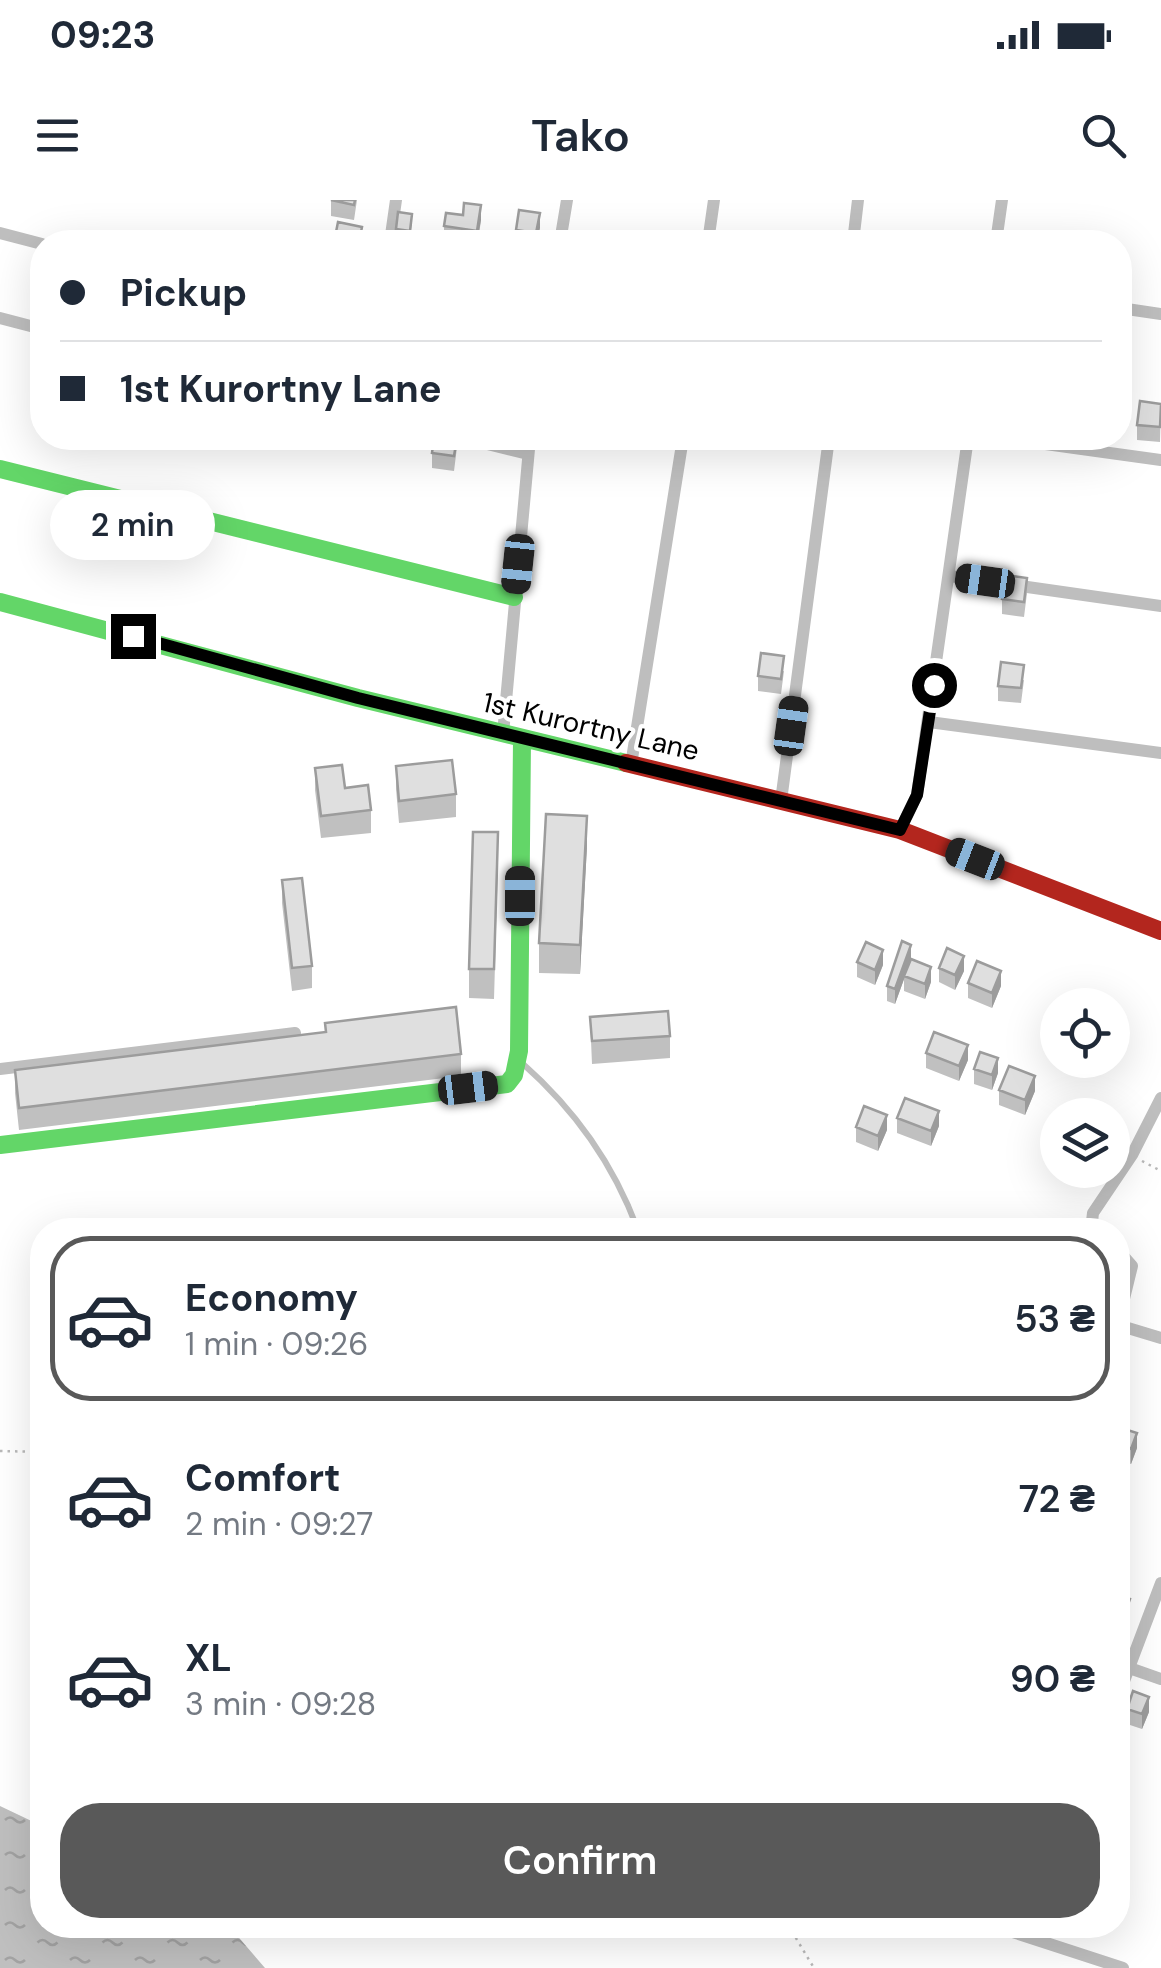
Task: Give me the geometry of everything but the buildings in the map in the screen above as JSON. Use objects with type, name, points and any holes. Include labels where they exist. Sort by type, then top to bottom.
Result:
[{"type":"street","points":[[392,230],[396,200]]},
{"type":"street","points":[[562,230],[566,200]]},
{"type":"street","points":[[710,230],[714,200]]},
{"type":"street","points":[[854,230],[858,200]]},
{"type":"street","points":[[998,230],[1002,200]]},
{"type":"street","points":[[0,233],[30,241]]},
{"type":"street","points":[[1132,310],[1161,314]]},
{"type":"street","points":[[0,318],[30,326]]},
{"type":"street","points":[[512,450],[528,454]]},
{"type":"street","points":[[503,734],[528,450]]},
{"type":"street","points":[[631,765],[680,450]]},
{"type":"street","points":[[781,801],[827,450]]},
{"type":"street","points":[[900,830],[917,795],[966,450]]},
{"type":"street","points":[[1089,450],[1161,460]]},
{"type":"street","points":[[0,469],[514,597]]},
{"type":"street","points":[[950,576],[1161,606]]},
{"type":"street","name":"1st Kurortny Lane","points":[[0,602],[522,740],[900,830],[1161,931]]},
{"type":"street","points":[[929,722],[1161,754]]},
{"type":"street","points":[[0,1145],[507,1084],[517,1058],[522,740]]},
{"type":"street","points":[[0,1069],[296,1033]]},
{"type":"street","points":[[1092,1218],[1132,1156],[1161,1098]]},
{"type":"street","points":[[1130,1328],[1161,1338]]},
{"type":"street","points":[[1130,1651],[1161,1583]]},
{"type":"street","points":[[1130,1668],[1161,1679]]},
{"type":"street","points":[[1051,1938],[1122,1968]]},
{"type":"lane","points":[[517,1058],[565,1100],[589,1133],[632,1218]]},
{"type":"path","points":[[1132,1156],[1161,1171]]},
{"type":"path","points":[[0,1450],[30,1451]]},
{"type":"path","points":[[796,1938],[814,1968]]},
{"type":"water","points":[[0,1806],[30,1820],[30,1938],[239,1938],[265,1968],[0,1968]]},
{"type":"traffic: fast","points":[[0,469],[514,597]]},
{"type":"traffic: fast","points":[[0,602],[358,698],[626,763]]},
{"type":"traffic: fast","points":[[0,1145],[507,1084],[514,1075],[519,1051],[522,740]]},
{"type":"traffic: jam","points":[[626,763],[900,830],[1161,931]]},
{"type":"route","points":[[133,636],[522,740],[900,830],[917,795],[934,685]]}]
